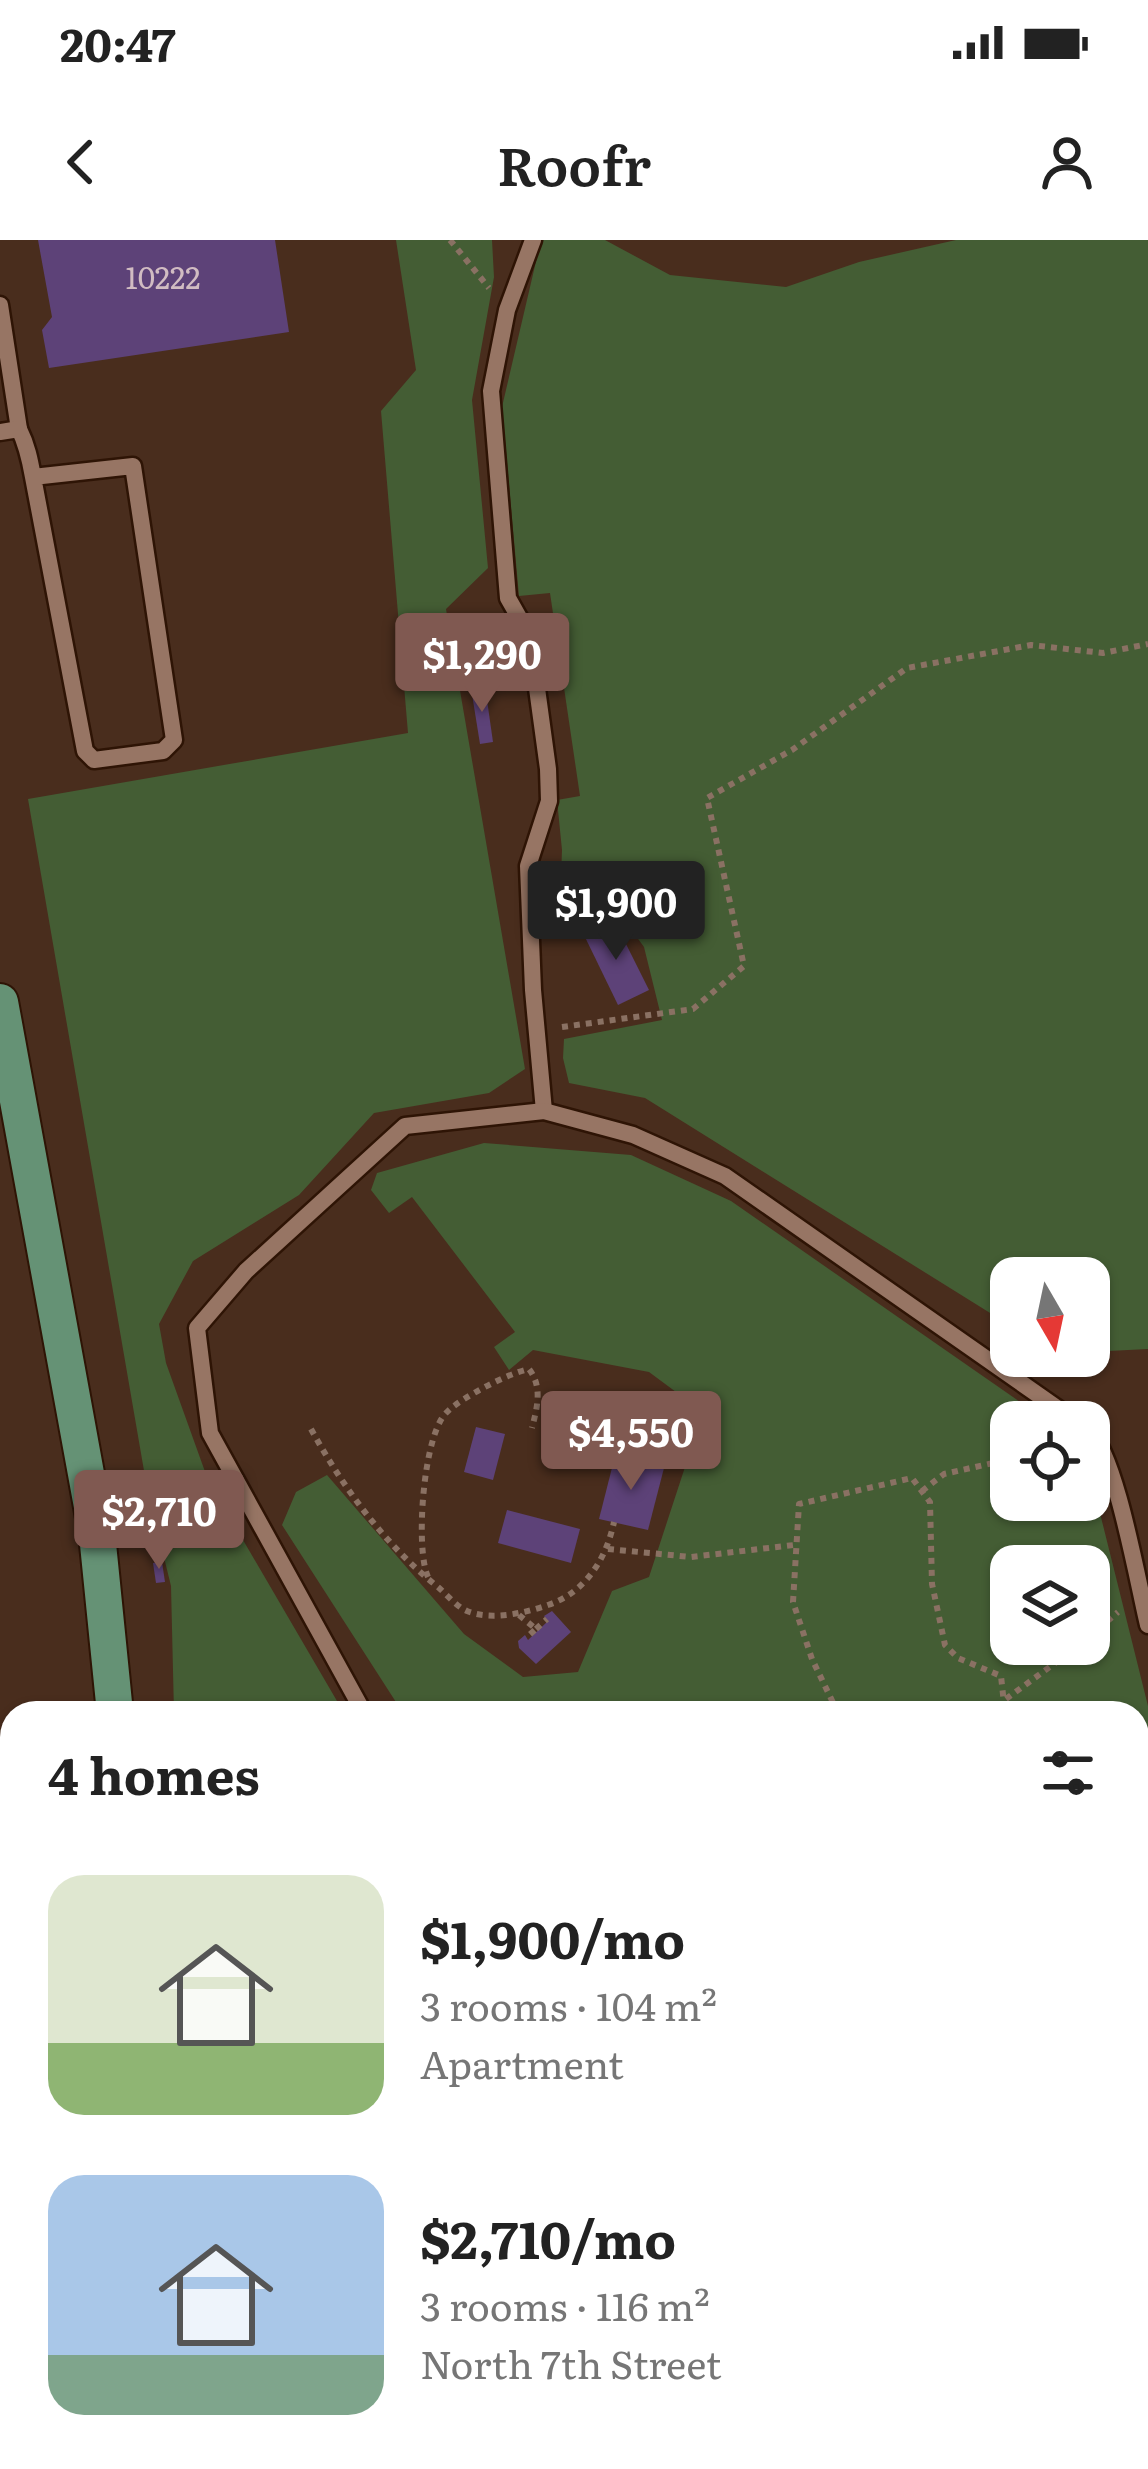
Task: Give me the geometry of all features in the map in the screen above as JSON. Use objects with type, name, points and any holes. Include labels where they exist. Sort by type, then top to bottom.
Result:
[{"type":"main road","points":[[0,1003],[98,1534],[114,1701]]},
{"type":"lane","points":[[533,240],[507,310],[491,391],[508,598],[530,637],[548,769],[549,801],[528,866],[532,990],[544,1112]]},
{"type":"lane","points":[[0,305],[19,429],[27,443],[33,477],[85,752],[94,760],[163,751],[174,740],[133,466],[33,477]]},
{"type":"lane","points":[[0,432],[19,429]]},
{"type":"lane","points":[[357,1701],[210,1433],[197,1328],[246,1271],[405,1126],[544,1112],[634,1135],[725,1176],[1047,1401]]},
{"type":"lane","points":[[1110,1470],[1148,1625]]},
{"type":"path","points":[[450,240],[507,310]]},
{"type":"path","points":[[536,1030],[693,1009],[744,967],[707,798],[792,750],[907,668],[1031,644],[1103,653],[1148,644]]},
{"type":"path","points":[[429,1580],[419,1541],[434,1435],[445,1413],[514,1372],[529,1370],[536,1378],[537,1391],[532,1428]]},
{"type":"path","points":[[311,1429],[334,1471],[401,1558],[466,1611],[520,1615],[559,1601],[580,1588],[608,1549],[614,1522]]},
{"type":"path","points":[[922,1491],[944,1474],[990,1464]]},
{"type":"path","points":[[832,1701],[793,1602],[799,1504],[912,1478],[930,1502],[932,1584],[945,1646],[958,1658],[1001,1676],[1006,1700],[1054,1665]]},
{"type":"path","points":[[608,1549],[691,1557],[794,1545]]},
{"type":"path","points":[[520,1615],[536,1629]]},
{"type":"path","points":[[526,1638],[547,1619]]},
{"type":"green space","points":[[396,240],[492,240],[494,277],[472,400],[488,568],[446,609],[525,1069],[489,1093],[374,1113],[299,1195],[193,1261],[159,1324],[166,1363],[208,1480],[337,1701],[174,1701],[171,1586],[147,1488],[28,799],[408,733],[381,411],[416,370]]},
{"type":"green space","points":[[541,240],[605,240],[670,275],[786,287],[859,262],[956,240],[1148,240],[1148,1349],[1110,1351],[1110,1257],[990,1257],[990,1313],[645,1098],[569,1083],[564,1039],[662,1020],[644,947],[611,902],[559,926],[562,850],[557,800],[580,796],[550,593],[519,596],[502,407]]},
{"type":"green space","points":[[484,1143],[631,1155],[731,1201],[1019,1401],[990,1401],[990,1521],[1102,1521],[1108,1545],[990,1545],[990,1665],[1110,1665],[1110,1553],[1147,1701],[395,1701],[282,1525],[296,1492],[327,1475],[464,1634],[523,1677],[578,1672],[612,1591],[649,1577],[703,1412],[649,1372],[533,1350],[509,1370],[494,1347],[515,1332],[412,1197],[389,1213],[371,1190],[377,1173]]},
{"type":"building","points":[[38,240],[275,240],[289,332],[49,368],[42,330],[52,317]]},
{"type":"building","points":[[485,686],[493,742],[480,744],[471,688]]},
{"type":"building","points":[[614,920],[649,990],[618,1005],[584,935]]},
{"type":"building","points":[[557,1395],[603,1407],[594,1438],[549,1427]]},
{"type":"building","points":[[476,1427],[505,1434],[493,1480],[464,1472]]},
{"type":"building","points":[[615,1456],[664,1468],[648,1530],[599,1519]]},
{"type":"building","points":[[507,1510],[580,1529],[571,1563],[498,1543]]},
{"type":"building","points":[[162,1562],[165,1582],[156,1583],[153,1563]]},
{"type":"building","points":[[552,1611],[571,1632],[536,1664],[518,1641],[525,1635],[528,1640]]}]
